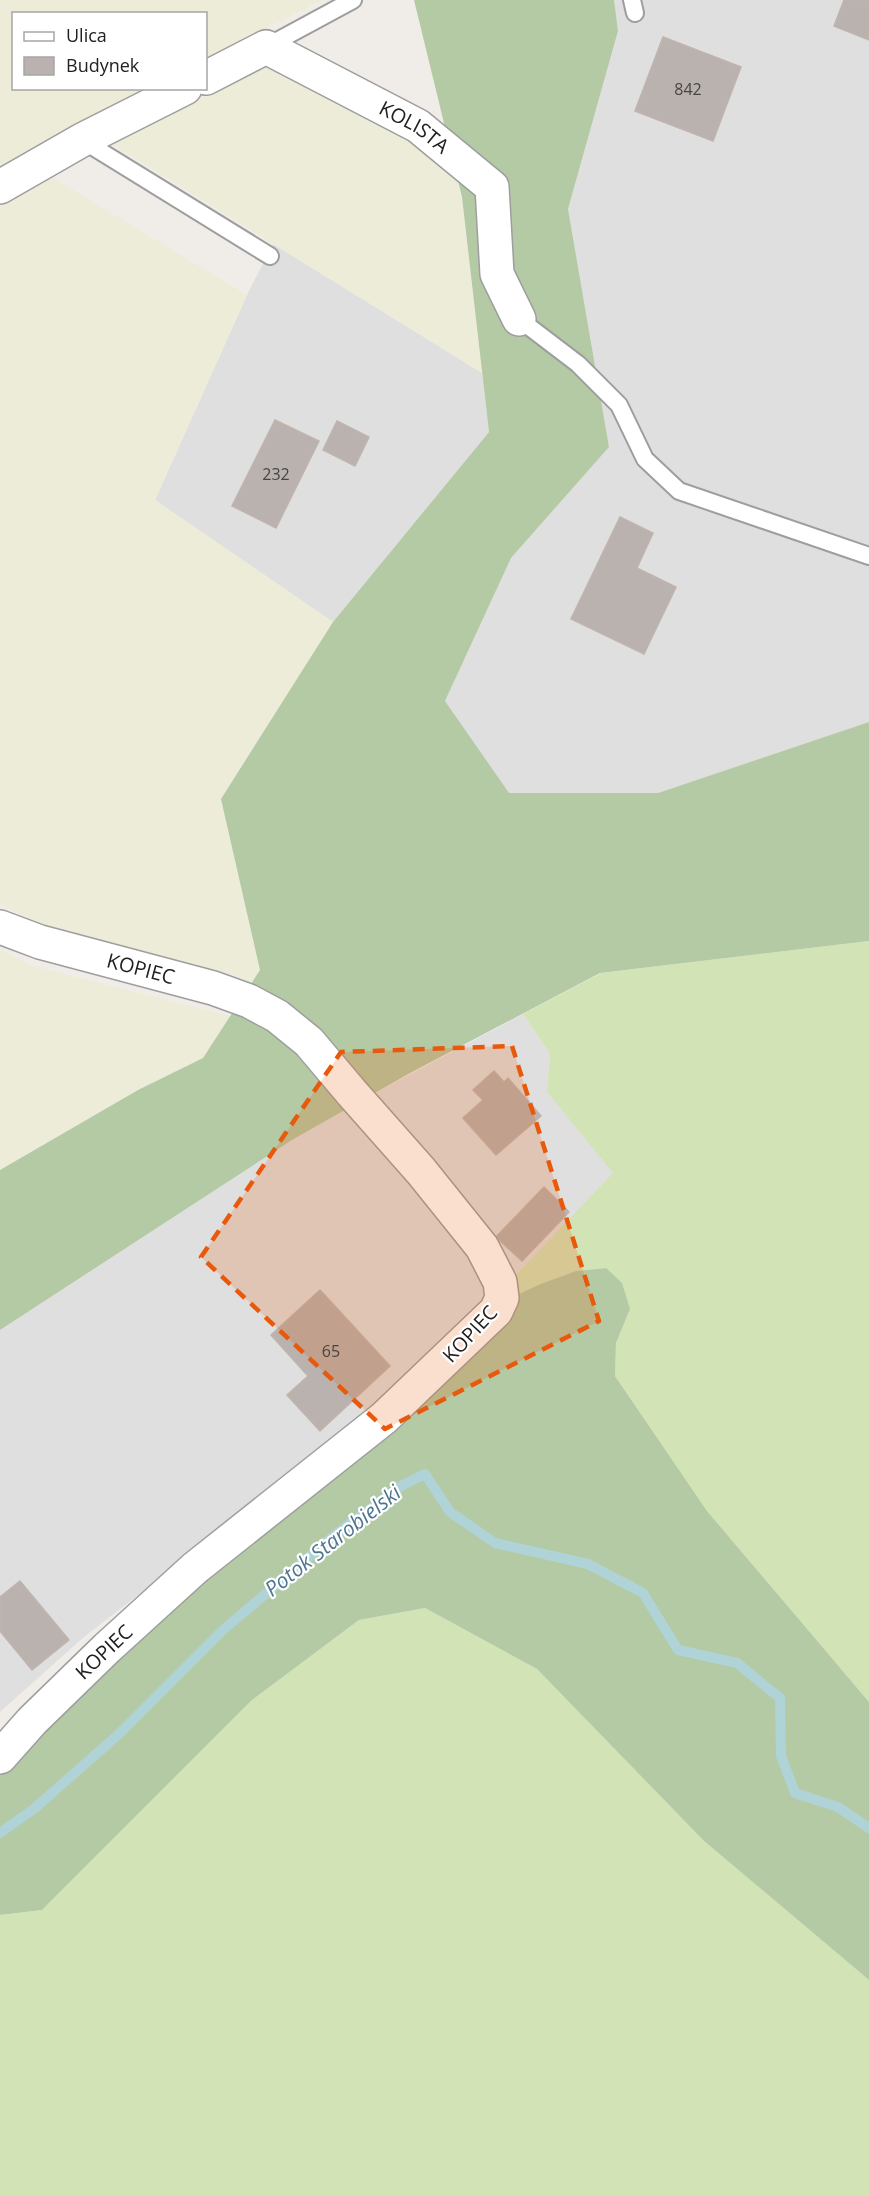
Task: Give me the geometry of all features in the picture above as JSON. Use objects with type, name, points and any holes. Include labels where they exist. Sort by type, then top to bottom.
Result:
[{"type":"street","points":[[207,77],[266,47]]},
{"type":"street","name":"KOLISTA","points":[[266,47],[418,126],[492,187],[497,274],[519,319]]},
{"type":"street","points":[[0,187],[82,140],[180,90]]},
{"type":"street","name":"KOPIEC","points":[[0,927],[40,942],[213,988],[249,1001],[277,1016],[309,1042],[421,1171],[482,1247],[500,1282],[502,1298],[496,1311],[384,1418],[195,1568],[99,1656],[32,1721],[0,1757]]},
{"type":"lane","points":[[266,47],[353,0]]},
{"type":"lane","points":[[82,140],[270,256]]},
{"type":"lane","points":[[519,319],[578,364],[620,405],[645,459],[679,491],[869,556]]},
{"type":"highlighted area","points":[[512,1046],[599,1321],[385,1429],[201,1257],[341,1052]]},
{"type":"shaded area","points":[[614,0],[869,0],[869,722],[658,793],[508,793],[445,701],[511,558],[609,447],[568,209],[618,31]]},
{"type":"shaded area","points":[[273,244],[482,373],[489,432],[333,622],[155,500],[247,295]]},
{"type":"shaded area","points":[[523,1014],[550,1054],[547,1092],[614,1173],[510,1281],[373,1094]]},
{"type":"shaded area","points":[[350,1107],[480,1261],[493,1297],[379,1408],[84,1637],[0,1712],[0,1330],[292,1140]]},
{"type":"green space","points":[[0,0],[322,0],[207,58],[207,12],[12,12],[12,90],[147,90],[0,169]]},
{"type":"green space","points":[[414,0],[614,0],[618,31],[568,209],[609,447],[511,558],[445,701],[509,793],[658,793],[869,722],[869,941],[600,973],[410,1073],[292,1140],[0,1330],[0,1170],[138,1090],[203,1058],[260,970],[221,799],[333,622],[489,432],[462,197]]},
{"type":"green space","points":[[267,65],[412,140],[456,174],[462,197],[482,373],[112,144]]},
{"type":"green space","points":[[50,176],[247,295],[155,500],[333,622],[221,799],[260,970],[251,984],[237,976],[55,932],[0,904],[0,206]]},
{"type":"green space","points":[[869,941],[869,1702],[707,1511],[615,1376],[616,1343],[630,1309],[606,1268],[576,1271],[515,1296],[510,1281],[613,1173],[547,1092],[550,1054],[523,1014],[601,973]]},
{"type":"green space","points":[[0,950],[33,966],[230,1016],[203,1058],[137,1090],[0,1170]]},
{"type":"green space","points":[[606,1268],[622,1283],[630,1309],[616,1343],[615,1376],[707,1511],[869,1702],[869,1980],[704,1841],[537,1669],[425,1608],[359,1620],[252,1700],[42,1910],[0,1915],[0,1769],[38,1726],[515,1296],[576,1271]]},
{"type":"green space","points":[[425,1608],[537,1669],[704,1841],[869,1980],[869,2196],[0,2196],[0,1915],[42,1910],[252,1700],[359,1620]]},
{"type":"building","points":[[844,0],[869,0],[869,40],[834,26]]},
{"type":"building","points":[[663,37],[741,67],[713,141],[635,111]]},
{"type":"building","points":[[275,420],[319,441],[276,528],[232,506]]},
{"type":"building","points":[[337,421],[369,437],[355,466],[323,450]]},
{"type":"building","points":[[620,517],[653,533],[637,568],[676,587],[644,654],[571,619]]},
{"type":"building","points":[[494,1071],[504,1082],[508,1078],[541,1116],[496,1155],[463,1118],[483,1100],[473,1090]]},
{"type":"building","points":[[544,1187],[569,1212],[522,1261],[496,1237]]},
{"type":"building","points":[[320,1290],[390,1366],[320,1431],[287,1395],[308,1376],[271,1335]]},
{"type":"building","points":[[20,1581],[69,1640],[32,1670],[0,1631],[0,1597]]},
{"type":"waterway","name":"Potok Starobielski","points":[[0,1833],[35,1808],[120,1733],[223,1630],[336,1534],[401,1486],[425,1474],[450,1512],[495,1543],[588,1564],[643,1593],[678,1650],[737,1663],[780,1698],[781,1756],[795,1793],[838,1807],[869,1828]]}]
